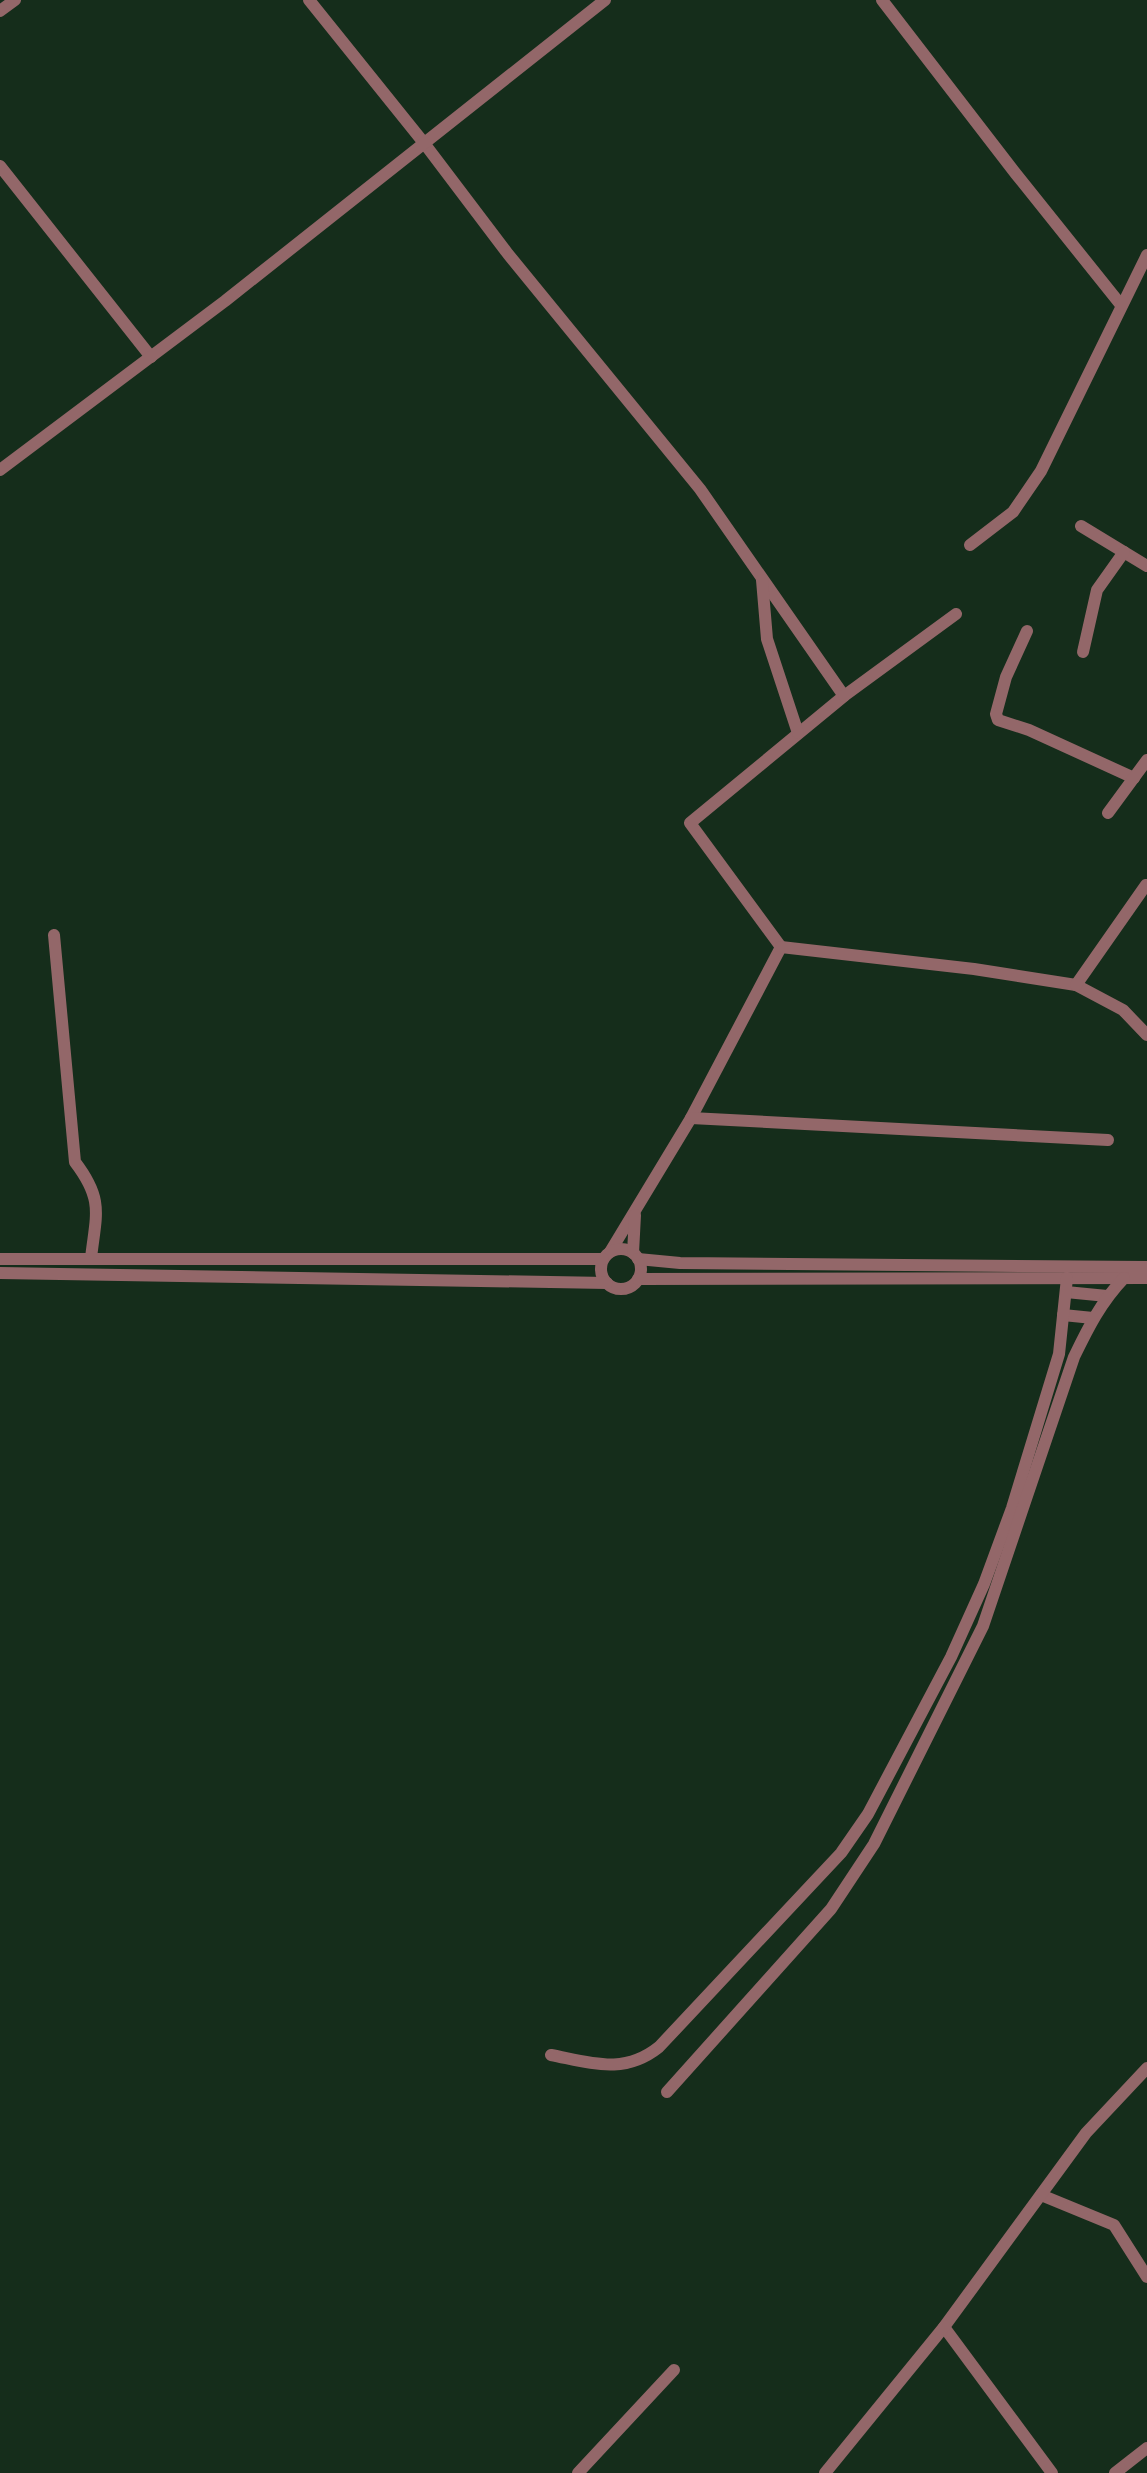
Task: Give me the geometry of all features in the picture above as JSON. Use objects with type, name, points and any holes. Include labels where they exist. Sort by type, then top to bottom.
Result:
[{"type":"street","points":[[0,11],[15,0]]},
{"type":"street","points":[[309,0],[424,143],[508,254],[700,489],[844,696]]},
{"type":"street","points":[[0,470],[225,302],[605,0]]},
{"type":"street","points":[[882,0],[1016,174],[1121,305]]},
{"type":"street","points":[[0,166],[152,357]]},
{"type":"street","points":[[970,545],[1013,512],[1041,471],[1147,255]]},
{"type":"street","points":[[1081,526],[1147,566]]},
{"type":"street","points":[[1083,652],[1097,590],[1124,552]]},
{"type":"street","points":[[762,579],[767,639],[798,733]]},
{"type":"street","points":[[956,614],[844,696],[690,823],[782,947],[974,969],[1076,985],[1123,1010],[1147,1035]]},
{"type":"street","points":[[1027,631],[1006,677],[996,714],[998,720],[1029,730],[1134,778]]},
{"type":"street","points":[[1108,813],[1147,760]]},
{"type":"street","points":[[1076,985],[1146,885]]},
{"type":"street","points":[[54,935],[75,1162],[90,1182],[98,1203],[91,1258]]},
{"type":"street","points":[[635,1214],[636,1256],[640,1273],[638,1279],[626,1288],[615,1288],[607,1283],[602,1274],[607,1255],[635,1214],[691,1118],[782,947]]},
{"type":"street","points":[[691,1118],[1108,1140]]},
{"type":"street","points":[[0,1259],[607,1255],[622,1249],[636,1256],[680,1263],[1147,1267]]},
{"type":"street","points":[[0,1273],[607,1283]]},
{"type":"street","points":[[551,2055],[596,2064],[642,2060],[659,2047],[841,1853],[868,1814],[945,1668],[984,1584],[1012,1508],[1059,1354],[1067,1278]]},
{"type":"street","points":[[667,2092],[831,1909],[874,1844],[983,1626],[1074,1358],[1093,1318],[1107,1296],[1124,1278]]},
{"type":"street","points":[[638,1279],[1147,1278]]},
{"type":"street","points":[[1066,1292],[1107,1296]]},
{"type":"street","points":[[1063,1315],[1093,1318]]},
{"type":"street","points":[[825,2473],[944,2327],[1086,2133],[1147,2068]]},
{"type":"street","points":[[1041,2194],[1114,2225],[1147,2277]]},
{"type":"street","points":[[944,2327],[1053,2473]]},
{"type":"street","points":[[578,2473],[674,2370]]},
{"type":"street","points":[[1115,2473],[1147,2448]]}]
